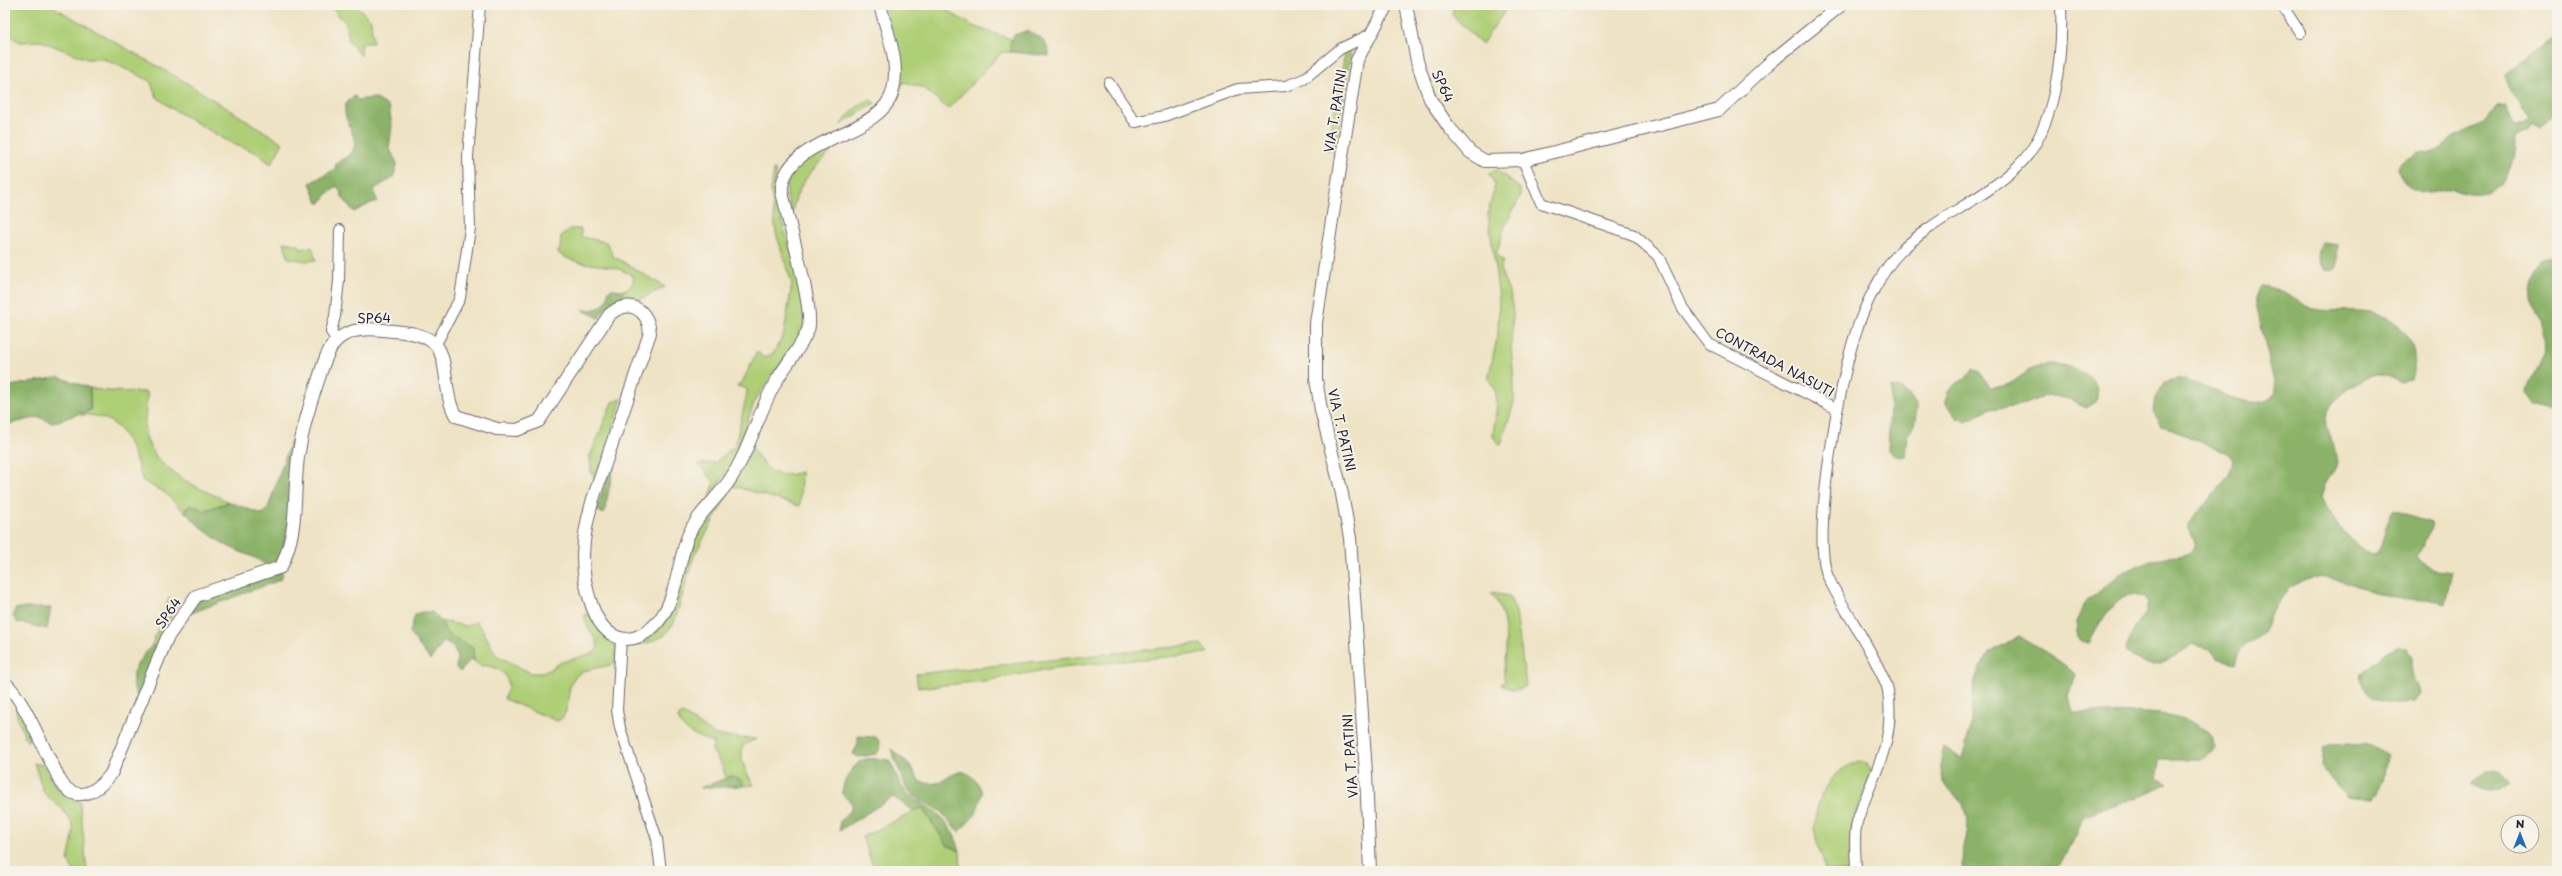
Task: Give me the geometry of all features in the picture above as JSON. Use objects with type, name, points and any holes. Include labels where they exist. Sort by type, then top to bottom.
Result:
[{"type":"street","points":[[480,5],[468,157],[470,228],[460,298],[436,344],[441,357],[449,400],[456,416],[497,429],[517,430],[539,421],[556,398],[604,321],[615,310],[635,306],[642,311],[648,319],[650,333],[585,525],[582,548],[583,576],[597,620],[604,630],[621,639],[641,635],[654,626],[665,613],[689,534],[697,520],[730,480],[774,385],[809,328],[807,300],[782,187],[791,167],[808,152],[879,113],[893,93],[895,73],[893,55],[880,5]]},
{"type":"street","name":"VIA T. PATINI","points":[[1370,871],[1366,773],[1350,538],[1341,489],[1319,394],[1316,323],[1357,60],[1386,5]]},
{"type":"street","name":"SP64","points":[[1406,5],[1416,61],[1430,98],[1448,126],[1470,152],[1485,161],[1523,160],[1718,110],[1767,65],[1841,5]]},
{"type":"street","points":[[1837,409],[1857,328],[1882,277],[1898,254],[1922,233],[1977,198],[2019,166],[2041,136],[2053,98],[2062,34],[2061,5]]},
{"type":"street","points":[[2282,5],[2300,33]]},
{"type":"street","points":[[1109,83],[1135,122],[1141,122],[1164,116],[1238,89],[1286,86],[1304,79],[1340,49],[1371,34]]},
{"type":"street","name":"CONTRADA NASUTI","points":[[1523,160],[1541,203],[1634,235],[1658,256],[1682,307],[1709,344],[1837,409],[1821,533],[1821,554],[1829,580],[1867,642],[1888,688],[1890,716],[1889,735],[1884,753],[1856,825],[1856,871]]},
{"type":"street","points":[[337,340],[331,332],[335,316],[339,274],[340,230]]},
{"type":"street","name":"SP64","points":[[5,684],[22,706],[63,786],[82,795],[92,793],[102,786],[111,774],[167,638],[196,596],[281,567],[292,541],[298,457],[307,413],[328,353],[337,340],[346,333],[375,329],[414,333],[436,344]]},
{"type":"street","points":[[621,639],[617,710],[619,722],[658,839],[661,871]]},
{"type":"green space","points":[[5,5],[50,5],[180,79],[283,143],[271,164],[255,152],[233,144],[171,108],[157,97],[150,81],[128,70],[103,59],[87,59],[41,41],[20,42],[5,32]]},
{"type":"green space","points":[[329,5],[356,5],[371,20],[373,43],[362,43],[361,56],[349,41],[346,23]]},
{"type":"green space","points":[[884,5],[938,5],[973,26],[1011,39],[1011,52],[1002,52],[948,109],[924,88],[904,82],[900,88],[900,70]]},
{"type":"green space","points":[[1454,5],[1509,5],[1482,44],[1452,15]]},
{"type":"green space","points":[[1026,31],[1039,37],[1045,43],[1049,51],[1049,56],[1011,52],[1010,44],[1014,35]]},
{"type":"green space","points":[[2555,34],[2557,35],[2557,115],[2543,127],[2534,124],[2530,131],[2515,139],[2514,154],[2511,166],[2505,177],[2498,185],[2489,191],[2478,193],[2466,192],[2452,188],[2426,193],[2414,190],[2409,186],[2397,170],[2398,165],[2418,152],[2432,153],[2442,148],[2449,139],[2483,123],[2496,106],[2505,105],[2513,128],[2524,125],[2530,120],[2508,87],[2506,75]]},
{"type":"green space","points":[[1351,49],[1336,150],[1327,150],[1346,50]]},
{"type":"green space","points":[[355,96],[357,100],[375,98],[389,107],[392,126],[389,148],[397,163],[393,178],[374,189],[377,202],[371,203],[354,212],[343,198],[338,186],[326,195],[321,203],[318,203],[310,183],[335,169],[338,162],[349,156],[353,151],[355,142],[347,121],[345,108],[348,101]]},
{"type":"green space","points":[[870,100],[875,103],[840,125],[857,107]]},
{"type":"green space","points":[[857,130],[825,157],[807,177],[795,201],[792,215],[788,200],[787,184],[797,167],[816,152]]},
{"type":"green space","points":[[774,169],[776,174],[774,196],[800,279],[804,326],[798,340],[755,400],[734,461],[710,496],[714,482],[698,464],[714,463],[735,446],[747,393],[747,389],[737,386],[743,381],[757,351],[764,358],[773,354],[784,333],[792,284],[776,233],[771,191]]},
{"type":"green space","points":[[1496,169],[1520,189],[1520,197],[1505,226],[1496,255],[1503,260],[1500,269],[1511,297],[1513,314],[1511,347],[1514,402],[1501,445],[1493,436],[1496,414],[1496,399],[1493,385],[1488,380],[1498,334],[1499,299],[1488,213],[1495,185],[1489,173]]},
{"type":"green space","points":[[570,229],[581,229],[581,237],[606,242],[613,256],[665,287],[639,300],[622,300],[624,290],[632,285],[634,277],[615,268],[575,261],[566,258],[557,252],[560,250],[561,236]]},
{"type":"green space","points":[[284,242],[299,245],[300,249],[312,247],[316,260],[306,261],[288,258]]},
{"type":"green space","points":[[2322,243],[2338,245],[2337,267],[2332,272],[2327,271],[2320,262],[2319,251]]},
{"type":"green space","points":[[2557,264],[2557,407],[2537,406],[2527,393],[2530,381],[2543,353],[2543,341],[2534,311],[2532,291],[2537,279],[2546,266]]},
{"type":"green space","points":[[2260,286],[2281,291],[2309,308],[2362,311],[2382,316],[2401,328],[2407,336],[2412,345],[2414,356],[2414,367],[2411,379],[2403,383],[2382,375],[2376,375],[2362,380],[2339,397],[2328,411],[2326,417],[2327,429],[2336,450],[2337,461],[2326,482],[2321,498],[2342,532],[2370,555],[2377,554],[2380,549],[2388,520],[2394,510],[2431,522],[2432,528],[2416,556],[2423,565],[2427,567],[2452,572],[2445,603],[2401,598],[2364,589],[2337,580],[2313,578],[2301,581],[2289,589],[2275,606],[2264,631],[2258,638],[2245,645],[2238,655],[2235,664],[2217,659],[2210,650],[2192,645],[2167,660],[2151,664],[2143,663],[2134,659],[2125,652],[2134,627],[2145,615],[2148,603],[2145,598],[2132,595],[2125,596],[2113,606],[2101,621],[2089,643],[2082,641],[2076,632],[2076,622],[2086,600],[2097,594],[2128,570],[2156,559],[2182,555],[2192,551],[2195,542],[2188,527],[2200,509],[2226,479],[2230,470],[2233,459],[2227,453],[2161,425],[2153,412],[2155,398],[2165,382],[2180,379],[2231,397],[2246,401],[2258,402],[2269,399],[2276,391],[2255,299]]},
{"type":"green space","points":[[612,289],[624,290],[622,300],[605,309],[599,318],[583,310],[592,310],[604,304],[607,300],[608,291]]},
{"type":"green space","points":[[2051,364],[2068,366],[2077,369],[2091,379],[2097,393],[2096,402],[2086,408],[2070,399],[2047,395],[2026,404],[1991,409],[1966,421],[1957,418],[1946,404],[1948,392],[1952,387],[1965,378],[1973,369],[1981,374],[1990,387],[1997,387],[2007,385],[2033,369]]},
{"type":"green space","points":[[59,377],[90,388],[90,410],[52,423],[39,417],[5,425],[5,387]]},
{"type":"green space","points":[[1891,387],[1902,390],[1911,397],[1917,407],[1914,427],[1907,435],[1905,456],[1902,457],[1892,454],[1888,450]]},
{"type":"green space","points":[[90,388],[106,391],[147,392],[145,432],[149,446],[157,457],[166,467],[178,476],[191,484],[229,502],[203,511],[196,506],[186,508],[186,513],[165,493],[143,481],[124,434],[107,420],[95,416],[80,415],[91,410]]},
{"type":"green space","points":[[622,399],[596,482],[591,472],[590,456],[612,402]]},
{"type":"green space","points":[[291,440],[296,447],[290,515],[282,555],[267,567],[255,558],[227,546],[215,538],[186,513],[186,508],[191,505],[203,511],[229,502],[262,514],[268,508]]},
{"type":"green space","points":[[752,448],[766,466],[777,473],[784,475],[801,472],[800,506],[733,486]]},
{"type":"green space","points":[[617,450],[604,514],[596,510]]},
{"type":"green space","points":[[730,490],[694,556],[674,623],[664,636],[648,643],[625,647],[650,638],[664,623],[696,538],[709,514]]},
{"type":"green space","points":[[281,571],[283,574],[280,580],[186,615],[199,597]]},
{"type":"green space","points":[[1491,593],[1509,596],[1516,612],[1526,686],[1516,690],[1501,684],[1505,682],[1504,672],[1506,641],[1501,611]]},
{"type":"green space","points":[[169,598],[176,606],[156,648],[152,645]]},
{"type":"green space","points":[[51,608],[47,629],[17,622],[13,616],[15,609]]},
{"type":"green space","points":[[421,612],[432,612],[441,621],[447,634],[473,648],[474,661],[470,660],[460,672],[456,668],[457,655],[454,648],[444,641],[430,660],[410,633],[415,615]]},
{"type":"green space","points":[[585,614],[590,615],[616,646],[615,664],[587,670],[577,675],[571,683],[565,714],[557,721],[504,699],[508,685],[507,678],[501,671],[489,666],[480,666],[474,661],[473,648],[447,634],[441,621],[466,626],[476,622],[481,627],[496,655],[531,673],[543,673],[562,662],[593,653],[598,648],[595,638],[586,625]]},
{"type":"green space","points":[[2019,636],[2055,658],[2075,674],[2068,696],[2072,712],[2146,713],[2183,718],[2198,725],[2210,735],[2216,749],[2202,759],[2159,759],[2158,778],[2168,784],[2147,794],[2104,808],[2083,817],[2077,834],[2056,871],[1963,871],[1962,858],[1968,822],[1966,811],[1945,783],[1942,774],[1941,762],[1944,747],[1962,759],[1970,730],[1974,683],[1980,667],[1989,653]]},
{"type":"green space","points":[[1201,644],[1208,653],[1061,667],[984,681],[918,688],[916,674]]},
{"type":"green space","points":[[152,645],[156,648],[138,697],[134,689],[133,675],[138,663]]},
{"type":"green space","points":[[2400,646],[2406,648],[2412,658],[2412,673],[2419,694],[2413,702],[2395,703],[2378,700],[2365,691],[2362,683],[2362,673],[2385,653]]},
{"type":"green space","points":[[16,705],[32,735],[27,742],[17,717]]},
{"type":"green space","points":[[683,714],[714,734],[727,737],[757,739],[743,745],[742,750],[744,766],[754,785],[744,786],[742,781],[732,777],[726,778],[723,768],[712,750],[714,743],[687,731],[680,723],[678,717]]},
{"type":"green space","points":[[858,736],[876,737],[880,742],[879,751],[876,754],[859,757],[853,754],[858,744]]},
{"type":"green space","points":[[2329,745],[2371,745],[2387,756],[2383,780],[2373,800],[2347,797],[2321,766],[2323,748]]},
{"type":"green space","points":[[891,749],[909,764],[920,782],[938,783],[959,772],[967,773],[974,778],[982,794],[976,814],[959,832],[940,811],[914,796],[906,788]]},
{"type":"green space","points":[[869,759],[889,760],[902,787],[911,797],[932,809],[943,819],[955,836],[960,851],[947,845],[922,808],[914,811],[893,797],[840,830],[840,821],[851,809],[852,804],[843,795],[843,785],[845,780],[851,770],[859,762]]},
{"type":"green space","points":[[1858,761],[1866,763],[1872,772],[1855,816],[1853,871],[1825,871],[1815,834],[1818,805],[1825,787],[1831,779],[1839,771]]},
{"type":"green space","points":[[34,763],[43,765],[57,787],[66,795],[80,802],[87,871],[74,871],[68,861],[73,836],[73,825],[63,810],[44,793]]},
{"type":"green space","points":[[2495,769],[2502,772],[2510,783],[2500,789],[2490,791],[2486,791],[2471,784],[2487,771]]},
{"type":"green space","points":[[732,776],[742,781],[744,786],[700,788]]},
{"type":"green space","points":[[922,808],[947,845],[960,851],[961,871],[875,871],[862,837]]}]
